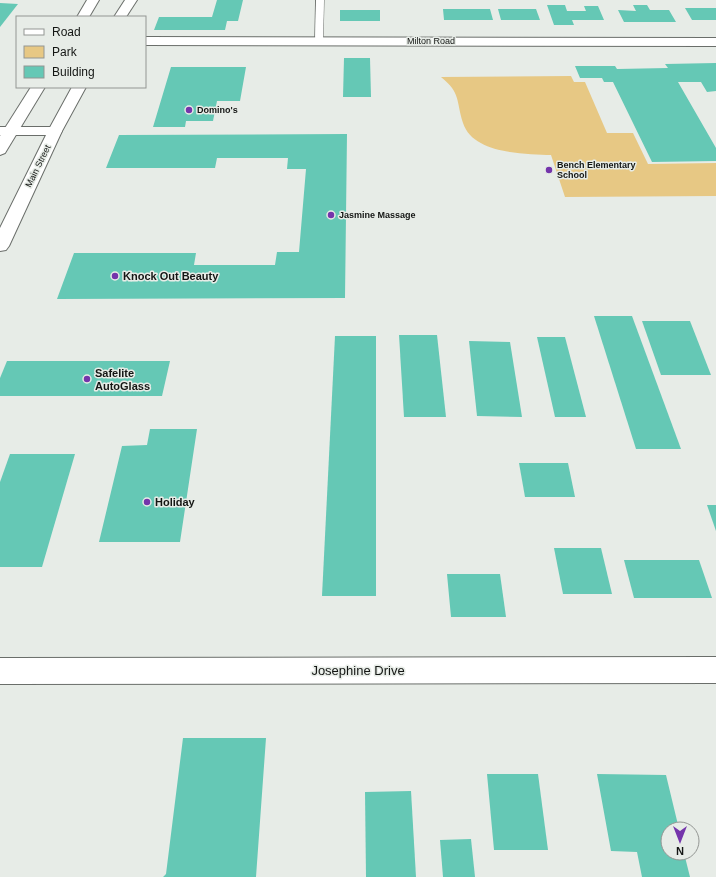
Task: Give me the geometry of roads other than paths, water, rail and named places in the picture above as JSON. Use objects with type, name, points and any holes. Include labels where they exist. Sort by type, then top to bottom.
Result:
[{"type":"street","points":[[84,16],[93,0]]},
{"type":"street","points":[[121,16],[131,0]]},
{"type":"street","name":"Milton Road","points":[[146,41],[716,42]]},
{"type":"street","points":[[0,150],[5,131],[37,88]]},
{"type":"street","name":"Main Street","points":[[0,246],[55,131],[78,88]]},
{"type":"street","points":[[5,131],[55,131]]},
{"type":"street","name":"Josephine Drive","points":[[0,671],[716,670]]},
{"type":"lane","points":[[319,42],[320,0]]},
{"type":"place","name":"Domino's","points":[[189,110]]},
{"type":"place","name":"Bench Elementary School","points":[[549,170]]},
{"type":"place","name":"Jasmine Massage","points":[[331,215]]},
{"type":"place","name":"Knock Out Beauty","points":[[115,276]]},
{"type":"place","name":"Safelite AutoGlass","points":[[87,379]]},
{"type":"place","name":"Holiday","points":[[147,502]]}]
